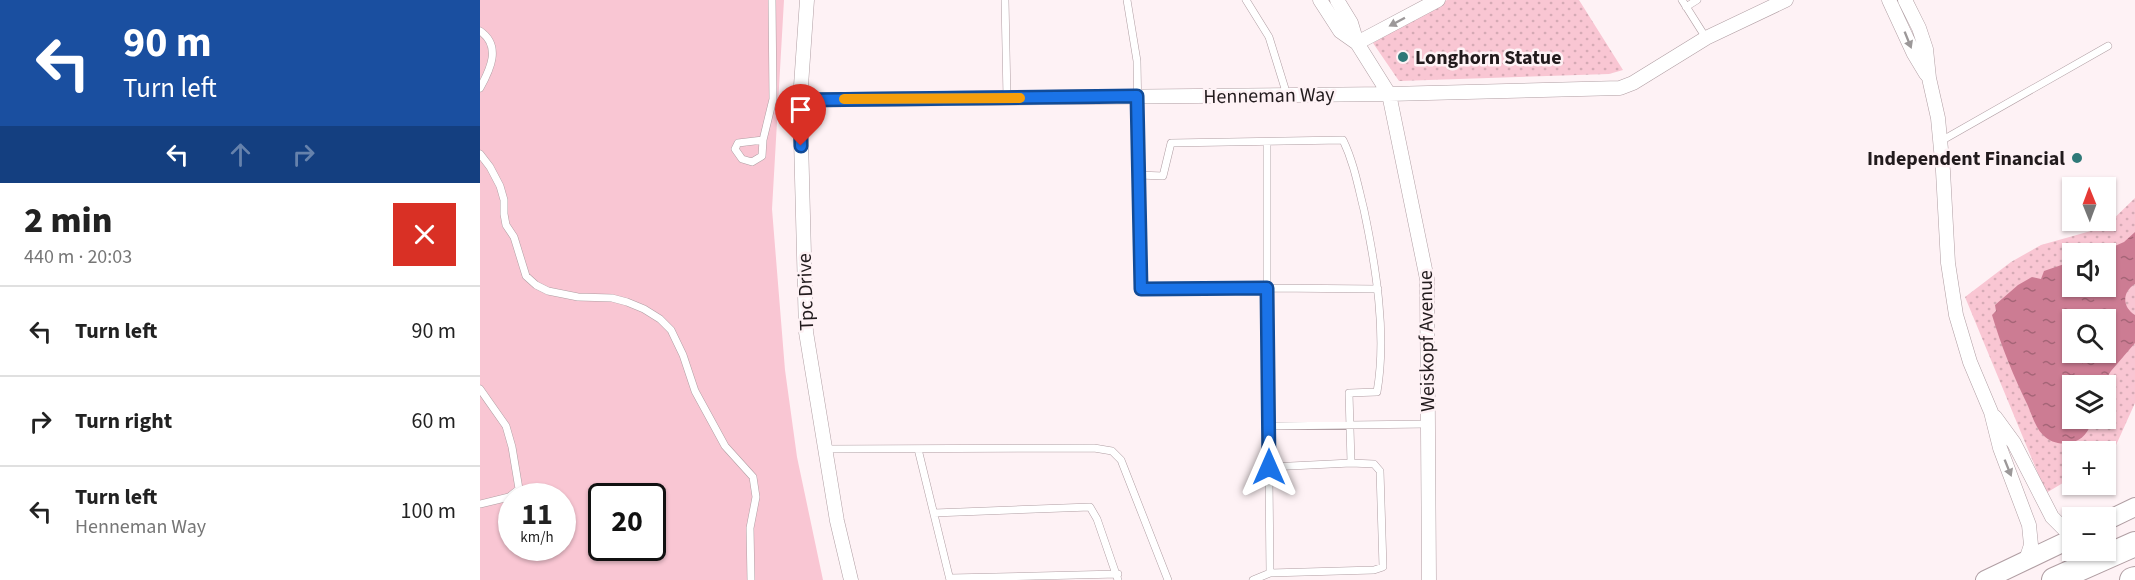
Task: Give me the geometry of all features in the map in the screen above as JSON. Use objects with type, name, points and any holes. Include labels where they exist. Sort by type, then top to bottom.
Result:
[{"type":"highway","points":[[2054,580],[2135,544]]},
{"type":"main road","points":[[2116,516],[2135,507]]},
{"type":"main road","points":[[1985,580],[2062,543]]},
{"type":"street","name":"Tpc Drive","points":[[807,0],[800,100],[806,332],[837,521],[851,580]]},
{"type":"street","points":[[1320,0],[1340,31],[1357,43]]},
{"type":"street","points":[[1337,0],[1351,23],[1357,43]]},
{"type":"street","points":[[1357,43],[1437,0]]},
{"type":"street","name":"Henneman Way","points":[[1722,30],[1766,0]]},
{"type":"street","name":"Henneman Way","points":[[800,100],[1389,94],[1620,88],[1633,83],[1706,38],[1786,0]]},
{"type":"street","points":[[1889,0],[1914,54],[1929,78]]},
{"type":"street","points":[[1905,0],[1919,28],[1926,49],[1941,141],[1947,256],[1953,302],[1964,345],[1991,412],[2000,448],[2031,532],[2031,545],[2026,560]]},
{"type":"street","name":"Weiskopf Avenue","points":[[1357,43],[1389,94],[1427,279],[1429,580]]},
{"type":"street","points":[[1991,412],[2013,442],[2052,517],[2062,527]]},
{"type":"lane","points":[[763,140],[773,99],[772,0]]},
{"type":"lane","points":[[1005,0],[1007,98]]},
{"type":"lane","points":[[1127,0],[1137,62],[1141,289],[1378,290]]},
{"type":"lane","points":[[1246,0],[1269,37],[1287,95]]},
{"type":"lane","points":[[1697,0],[1684,3],[1706,38]]},
{"type":"lane","points":[[480,31],[485,34],[491,45],[493,58],[480,88]]},
{"type":"lane","points":[[1941,141],[2108,46]]},
{"type":"lane","points":[[1139,176],[1164,176],[1171,143],[1343,140],[1353,160],[1378,290],[1380,372],[1377,392],[1349,393],[1351,463]]},
{"type":"lane","points":[[1267,142],[1270,573]]},
{"type":"lane","points":[[480,154],[490,166],[500,186],[504,200],[506,225],[514,237],[526,276],[548,291],[578,297],[612,298],[644,309],[660,319],[678,342],[695,391],[725,446],[753,477],[756,497],[750,528],[751,580]]},
{"type":"lane","points":[[480,389],[506,426],[513,447],[519,489],[510,497],[480,504]]},
{"type":"lane","points":[[1268,426],[1428,424]]},
{"type":"lane","points":[[825,449],[1094,448],[1112,452],[1121,460],[1168,580]]},
{"type":"lane","points":[[918,449],[950,579],[1118,577],[1097,519],[1090,507],[934,513]]},
{"type":"lane","points":[[1254,580],[1270,573],[1374,570],[1383,567],[1380,471],[1374,464],[1269,467]]},
{"type":"shaded area","points":[[480,0],[784,0],[772,209],[785,370],[797,457],[823,580],[480,580]]},
{"type":"shaded area","points":[[1447,0],[1579,0],[1623,70],[1609,74],[1399,81],[1373,43]]},
{"type":"shaded area","points":[[2135,198],[2135,403],[2116,445],[2116,441],[2062,441],[2062,484],[2046,493],[1965,297],[2011,262],[2041,245],[2091,231],[2116,231],[2116,216]]},
{"type":"water","points":[[2135,232],[2135,284],[2128,291],[2125,300],[2128,308],[2135,315],[2135,343],[2108,375],[2062,375],[2062,429],[2088,429],[2082,438],[2076,441],[2055,442],[2043,435],[2034,422],[1992,315],[1996,311],[1995,305],[2018,285],[2032,277],[2041,279],[2044,271],[2062,265],[2062,297],[2116,297],[2116,245]]},
{"type":"slow traffic","points":[[844,99],[1020,98]]},
{"type":"place","name":"Longhorn Statue","points":[[1403,57]]},
{"type":"place","name":"Independent Financial","points":[[2077,158]]},
{"type":"route","points":[[801,146],[800,100],[1137,96],[1141,289],[1267,288],[1269,467]]}]
